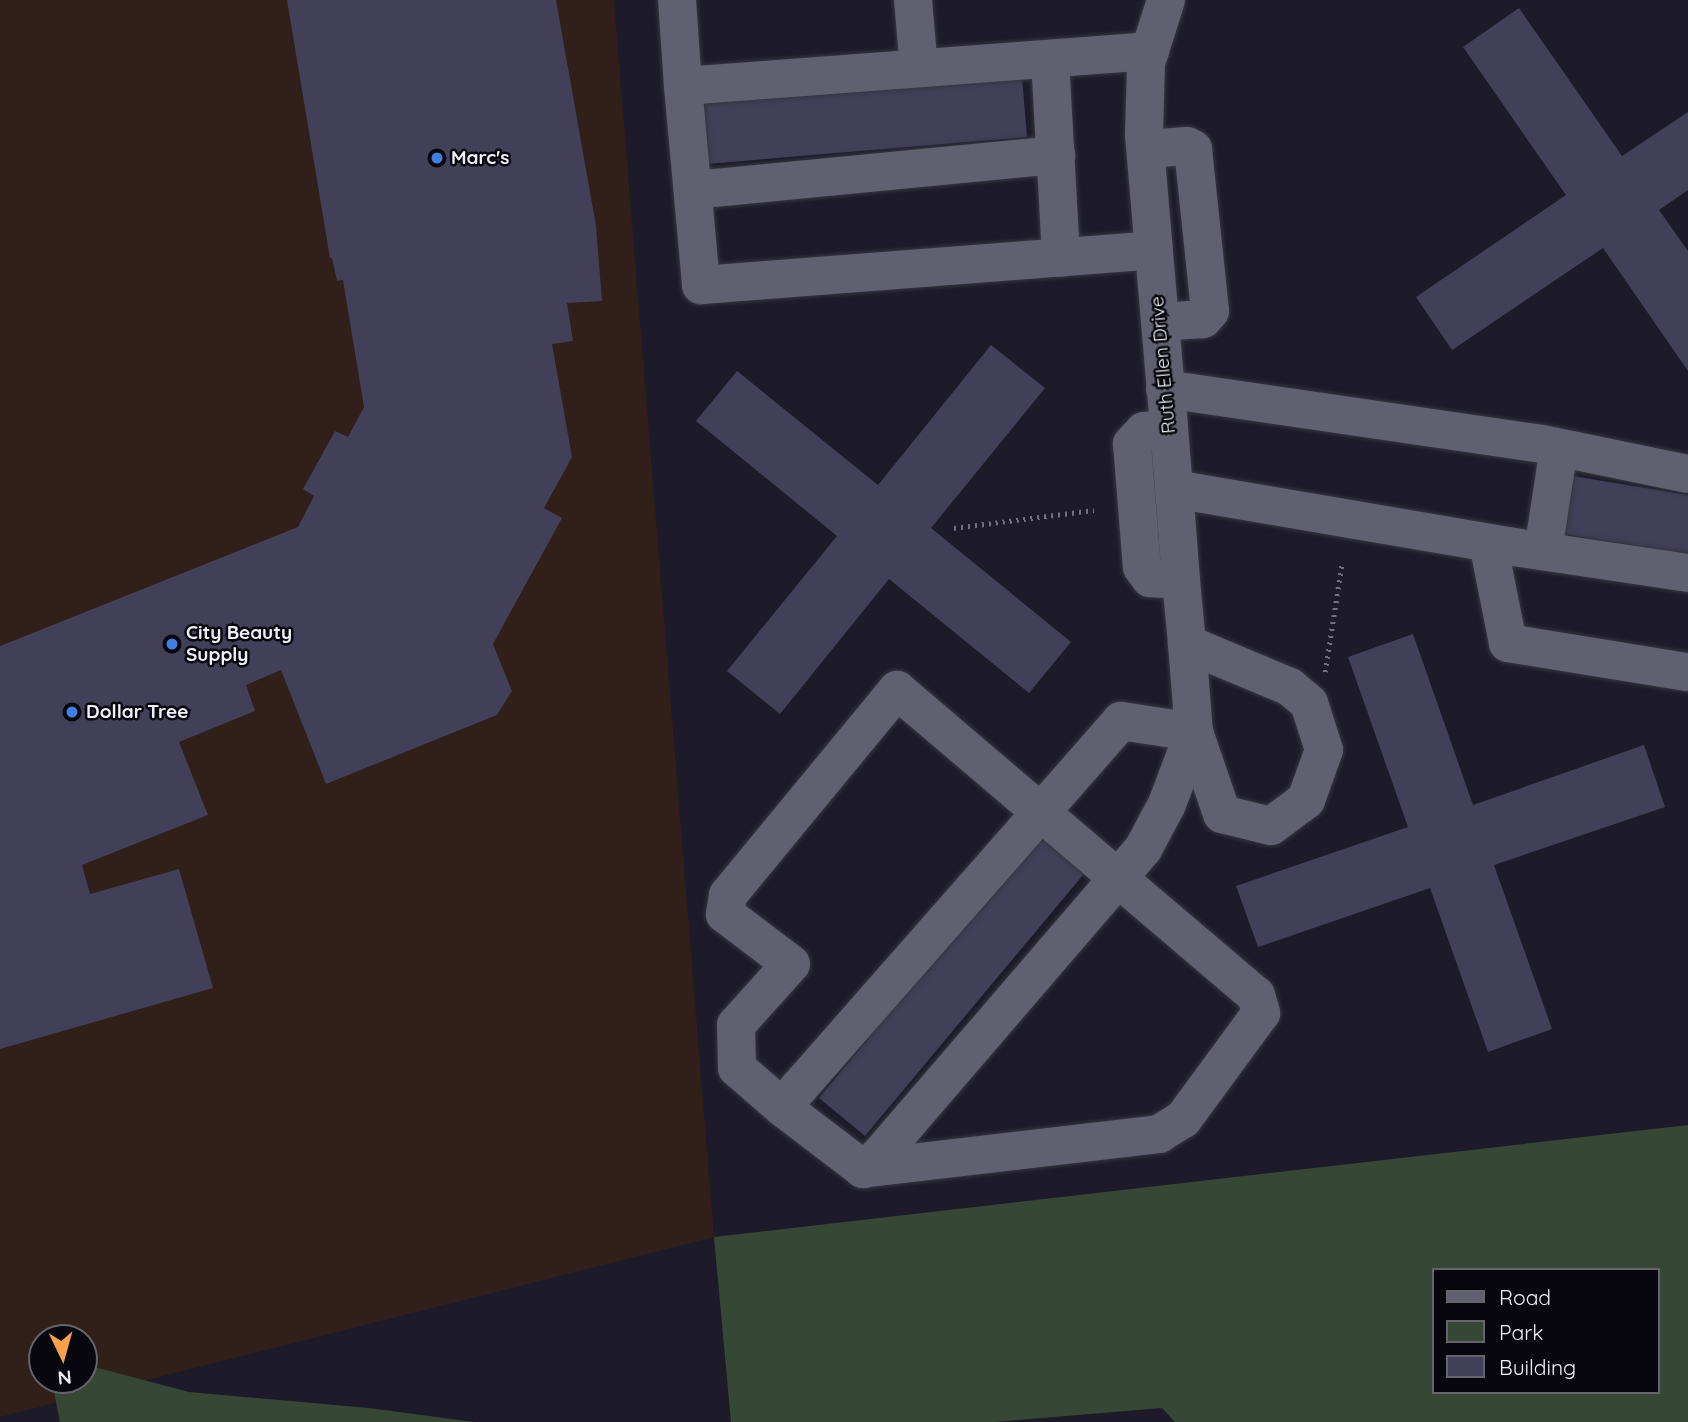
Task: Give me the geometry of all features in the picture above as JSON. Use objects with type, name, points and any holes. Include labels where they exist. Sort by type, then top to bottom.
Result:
[{"type":"street","points":[[677,0],[701,285],[1154,250]]},
{"type":"street","points":[[914,0],[919,68]]},
{"type":"street","name":"Ruth Ellen Drive","points":[[1166,0],[1146,63],[1146,149],[1194,732]]},
{"type":"street","points":[[683,86],[1150,51]]},
{"type":"street","points":[[1050,59],[1061,258]]},
{"type":"street","points":[[1146,149],[1187,146],[1193,149],[1210,311],[1203,320],[1160,322]]},
{"type":"street","points":[[692,190],[1055,155]]},
{"type":"street","points":[[1165,389],[1559,447],[1688,474]]},
{"type":"street","points":[[1169,428],[1144,431],[1132,444],[1142,567],[1150,578],[1181,580]]},
{"type":"street","points":[[1543,551],[1559,447]]},
{"type":"street","points":[[1174,489],[1488,543],[1688,573]]},
{"type":"street","points":[[1488,543],[1508,643],[1688,672]]},
{"type":"street","points":[[1186,644],[1290,688],[1309,703],[1324,750],[1306,800],[1272,826],[1222,814],[1194,732]]},
{"type":"street","points":[[897,690],[1040,813],[1119,876],[1256,995],[1261,1013],[1183,1119],[1159,1134],[863,1169],[783,1108],[737,1068],[737,1025],[791,964],[725,914],[728,895],[897,690]]},
{"type":"street","points":[[783,1108],[1121,721],[1194,732]]},
{"type":"street","points":[[863,1169],[879,1156],[1143,849],[1167,804],[1194,732]]},
{"type":"path","points":[[954,528],[1094,510]]},
{"type":"path","points":[[1324,680],[1342,562]]},
{"type":"shaded area","points":[[0,0],[614,0],[714,1237],[98,1392],[98,1324],[28,1324],[28,1394],[91,1394],[0,1417]]},
{"type":"green space","points":[[1688,1125],[1688,1422],[1175,1422],[1162,1408],[994,1422],[731,1422],[714,1237]]},
{"type":"green space","points":[[98,1368],[189,1392],[369,1408],[474,1422],[60,1422],[54,1394],[98,1394]]},
{"type":"building","points":[[287,0],[556,0],[596,226],[602,301],[567,303],[573,341],[552,344],[572,457],[544,508],[562,518],[493,644],[512,691],[497,715],[326,784],[281,670],[246,685],[255,711],[179,742],[208,815],[82,865],[90,894],[179,869],[213,988],[0,1049],[0,646],[298,527],[314,496],[303,489],[335,431],[348,437],[364,407],[343,280],[337,281],[330,258]]},
{"type":"building","points":[[1519,8],[1622,156],[1688,112],[1688,190],[1659,210],[1688,251],[1688,371],[1603,248],[1452,350],[1416,297],[1566,195],[1463,47]]},
{"type":"building","points":[[1022,77],[1027,137],[707,164],[702,104]]},
{"type":"building","points":[[991,345],[1045,388],[931,528],[1071,642],[1029,693],[889,579],[780,714],[727,671],[837,536],[696,421],[737,371],[878,485]]},
{"type":"building","points":[[1573,476],[1688,495],[1688,554],[1564,534]]},
{"type":"building","points":[[1413,634],[1473,805],[1644,745],[1665,807],[1494,865],[1552,1029],[1488,1052],[1430,888],[1258,947],[1236,886],[1408,827],[1348,657]]},
{"type":"building","points":[[1041,831],[1088,869],[865,1136],[819,1098]]},
{"type":"place","name":"Marc's","points":[[437,158]]},
{"type":"place","name":"City Beauty Supply","points":[[172,644]]},
{"type":"place","name":"Dollar Tree","points":[[72,712]]}]
